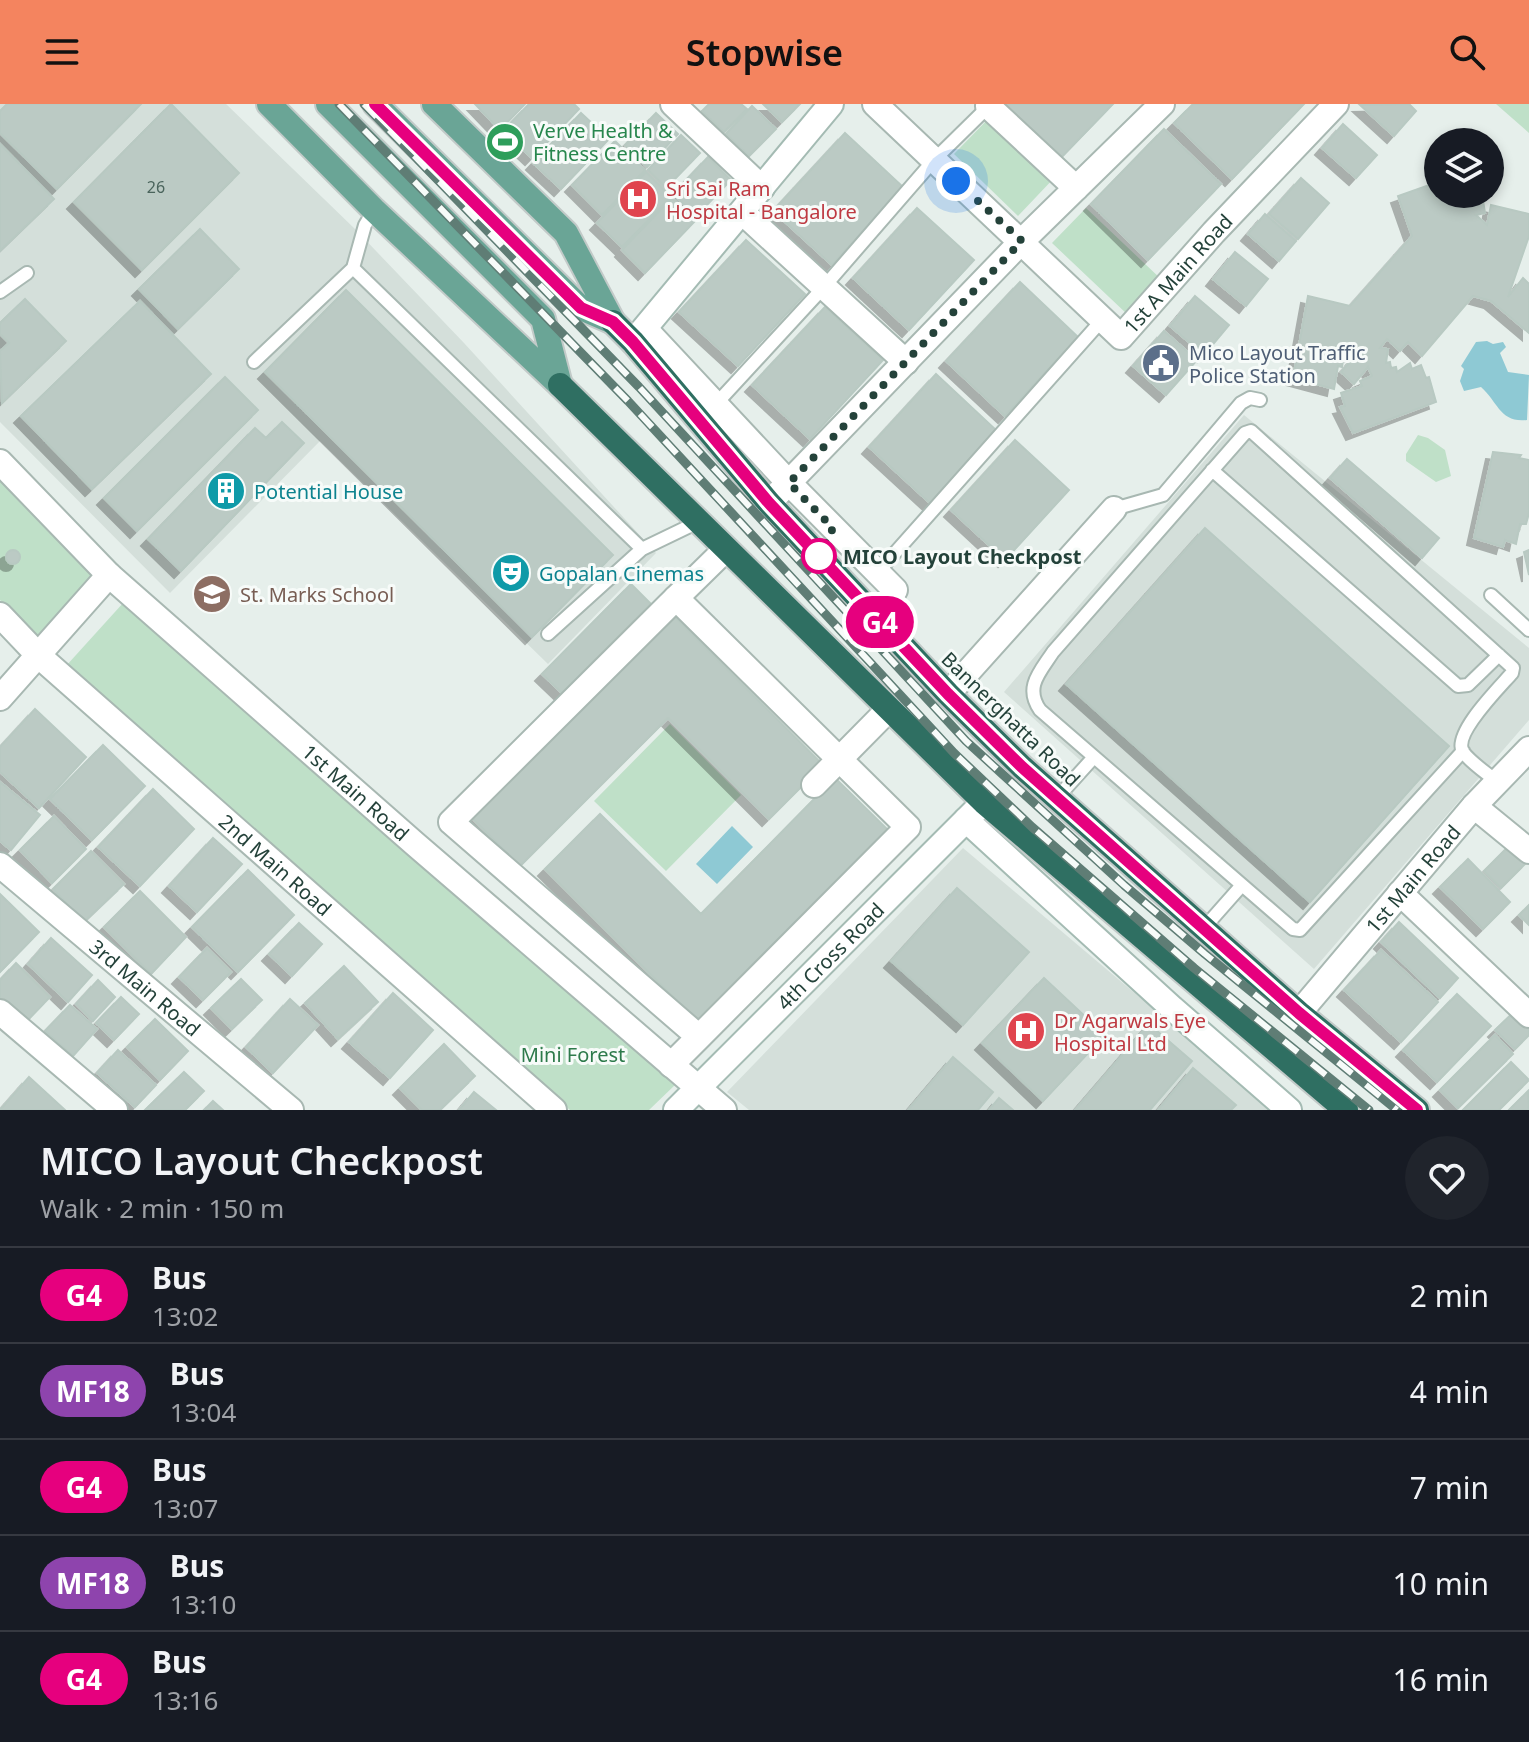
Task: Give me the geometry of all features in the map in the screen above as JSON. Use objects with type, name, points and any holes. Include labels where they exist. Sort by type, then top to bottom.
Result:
[{"type":"highway","name":"Bannerghatta Road","points":[[613,322],[639,336],[769,503],[948,694],[1057,798],[1299,1013],[1417,1110]]},
{"type":"highway","points":[[560,385],[984,802],[1346,1110]]},
{"type":"main road","points":[[269,104],[374,210],[560,385]]},
{"type":"main road","points":[[328,104],[543,319],[560,385]]},
{"type":"main road","points":[[375,104],[581,308],[613,322]]},
{"type":"main road","points":[[434,104],[566,233],[613,322]]},
{"type":"street","points":[[673,104],[762,188]]},
{"type":"street","points":[[831,104],[639,336],[716,404],[895,590]]},
{"type":"street","name":"1st A Main Road","points":[[875,104],[1121,337],[1214,232],[1336,104]]},
{"type":"street","points":[[990,105],[1076,188]]},
{"type":"street","points":[[769,503],[1157,106]]},
{"type":"street","points":[[742,212],[906,362]]},
{"type":"street","name":"1st Main Road","points":[[0,462],[109,575],[724,1110]]},
{"type":"street","points":[[948,694],[1114,509]]},
{"type":"street","points":[[699,1037],[451,822],[726,549]]},
{"type":"street","points":[[0,698],[109,575]]},
{"type":"street","points":[[671,1065],[908,827],[676,598]]},
{"type":"street","name":"2nd Main Road","points":[[0,615],[39,656],[554,1110]]},
{"type":"street","points":[[814,785],[889,709]]},
{"type":"street","name":"1st Main Road","points":[[1299,1013],[1474,806],[1529,749]]},
{"type":"street","name":"4th Cross Road","points":[[676,1110],[984,802]]},
{"type":"street","points":[[1474,806],[1529,851]]},
{"type":"street","points":[[966,820],[1289,1110]]},
{"type":"street","name":"3rd Main Road","points":[[0,865],[291,1110]]},
{"type":"street","points":[[1400,893],[1529,1015]]},
{"type":"street","points":[[557,967],[583,937]]},
{"type":"street","points":[[0,1012],[115,1110]]},
{"type":"lane","points":[[716,404],[823,288],[934,160],[990,105]]},
{"type":"lane","points":[[254,362],[353,268],[365,225],[374,210]]},
{"type":"lane","points":[[353,268],[642,549]]},
{"type":"lane","points":[[0,292],[27,273]]},
{"type":"lane","points":[[878,572],[1103,319]]},
{"type":"lane","points":[[1114,509],[1163,495],[1241,403],[1250,398],[1260,400]]},
{"type":"lane","points":[[1463,751],[1300,930],[1293,929],[1094,757],[1040,710],[1033,699],[1037,676],[1053,652],[1245,433],[1253,433],[1513,668],[1472,720],[1461,743],[1463,751],[1497,782]]},
{"type":"lane","points":[[1212,470],[1458,686],[1468,685],[1499,655]]},
{"type":"lane","points":[[548,634],[642,549],[698,522]]},
{"type":"lane","points":[[1491,595],[1529,630]]},
{"type":"lane","points":[[1057,798],[1094,757]]},
{"type":"lane","points":[[1204,928],[1242,885]]},
{"type":"shaded area","points":[[0,104],[226,104],[355,229],[656,553],[548,664],[320,441],[170,593],[0,422]]},
{"type":"shaded area","points":[[1244,415],[1529,648],[1529,720],[1314,969],[1004,692]]},
{"type":"shaded area","points":[[963,848],[1273,1110],[749,1110],[727,1092]]},
{"type":"green space","points":[[1496,104],[1529,104],[1529,133]]},
{"type":"green space","points":[[992,115],[1056,176],[1018,216],[954,154]]},
{"type":"green space","points":[[1086,208],[1162,280],[1128,315],[1052,243]]},
{"type":"green space","points":[[1418,435],[1445,450],[1451,476],[1436,482],[1406,461],[1406,454]]},
{"type":"green space","points":[[0,477],[97,578],[41,642],[0,600]]},
{"type":"green space","name":"Mini Forest","points":[[124,602],[676,1084],[649,1110],[570,1110],[66,666]]},
{"type":"green space","points":[[670,724],[741,795],[666,871],[594,801]]},
{"type":"water","points":[[1476,342],[1493,344],[1503,342],[1506,347],[1500,353],[1508,372],[1529,375],[1527,420],[1505,415],[1481,387],[1464,391],[1460,381],[1464,369],[1461,366]]},
{"type":"water","points":[[732,826],[753,847],[717,884],[696,864]]},
{"type":"building","points":[[7,104],[141,104],[57,189],[0,133],[0,111]]},
{"type":"building","points":[[171,104],[239,173],[142,270],[74,202]]},
{"type":"building","points":[[475,104],[525,104],[500,130]]},
{"type":"building","points":[[529,104],[574,104],[579,109],[532,158],[503,131]]},
{"type":"building","points":[[709,104],[741,104],[747,109],[724,132],[702,111]]},
{"type":"building","points":[[763,104],[800,104],[782,122]]},
{"type":"building","points":[[1000,104],[1113,104],[1053,166]]},
{"type":"building","points":[[1193,104],[1304,104],[1232,179],[1174,123]]},
{"type":"building","points":[[1409,104],[1416,111],[1394,136],[1360,105]]},
{"type":"building","points":[[752,106],[776,129],[749,156],[726,134]]},
{"type":"building","points":[[581,113],[609,139],[561,189],[533,163]]},
{"type":"building","points":[[656,113],[678,134],[647,167],[625,145]]},
{"type":"building","points":[[1343,124],[1377,155],[1356,178],[1322,148]]},
{"type":"building","points":[[1164,129],[1221,184],[1148,260],[1091,204]]},
{"type":"building","points":[[845,133],[903,187],[832,265],[773,211]]},
{"type":"building","points":[[681,135],[700,153],[666,188],[648,170]]},
{"type":"building","points":[[615,141],[645,170],[602,215],[572,185]]},
{"type":"building","points":[[0,144],[54,199],[0,251]]},
{"type":"building","points":[[708,157],[731,180],[696,216],[673,194]]},
{"type":"building","points":[[646,172],[671,197],[622,247],[597,223]]},
{"type":"building","points":[[1301,178],[1329,203],[1298,239],[1269,214]]},
{"type":"building","points":[[1424,187],[1424,208],[1484,208],[1485,213],[1476,215],[1487,225],[1490,208],[1529,214],[1529,236],[1508,297],[1523,278],[1529,284],[1529,333],[1491,301],[1473,296],[1422,356],[1408,342],[1400,351],[1387,339],[1380,348],[1388,349],[1386,363],[1390,362],[1391,368],[1396,367],[1397,372],[1410,363],[1412,369],[1421,365],[1426,378],[1429,377],[1436,402],[1353,433],[1340,407],[1345,406],[1341,393],[1362,386],[1360,381],[1372,376],[1368,367],[1354,384],[1341,372],[1356,355],[1344,354],[1342,367],[1338,366],[1334,389],[1293,378],[1308,296],[1350,306],[1412,236],[1398,196]]},
{"type":"building","points":[[672,198],[695,221],[645,273],[622,250]]},
{"type":"building","points":[[917,208],[974,260],[909,330],[853,278]]},
{"type":"building","points":[[1265,214],[1296,241],[1279,261],[1248,234]]},
{"type":"building","points":[[200,229],[239,269],[178,329],[139,289]]},
{"type":"building","points":[[746,240],[805,294],[738,366],[679,312]]},
{"type":"building","points":[[1235,252],[1268,279],[1246,306],[1213,279]]},
{"type":"building","points":[[1020,282],[1078,337],[1005,416],[946,361]]},
{"type":"building","points":[[346,290],[613,555],[532,637],[265,372]]},
{"type":"building","points":[[1195,296],[1229,325],[1204,355],[1170,326]]},
{"type":"building","points":[[25,299],[66,341],[2,403],[0,351],[9,343],[0,334],[0,323]]},
{"type":"building","points":[[140,301],[211,374],[92,489],[21,416]]},
{"type":"building","points":[[825,307],[883,360],[810,439],[752,385]]},
{"type":"building","points":[[1164,331],[1197,360],[1166,395],[1133,366]]},
{"type":"building","points":[[936,374],[997,431],[930,503],[869,447]]},
{"type":"building","points":[[225,377],[258,410],[137,531],[104,498]]},
{"type":"building","name":"Potential House","points":[[282,422],[304,443],[181,571],[148,539],[255,428],[266,438]]},
{"type":"building","points":[[1015,440],[1069,490],[1005,560],[951,510]]},
{"type":"building","points":[[1493,452],[1521,455],[1519,458],[1529,460],[1529,513],[1526,524],[1520,524],[1516,544],[1505,540],[1503,547],[1474,538]]},
{"type":"building","points":[[1347,459],[1439,538],[1422,558],[1330,478]]},
{"type":"building","points":[[1205,528],[1449,746],[1310,902],[1066,684]]},
{"type":"building","points":[[13,550],[20,557],[13,564],[6,557]]},
{"type":"building","points":[[1529,550],[1529,575],[1524,552]]},
{"type":"building","points":[[631,584],[651,604],[562,693],[542,674]]},
{"type":"building","points":[[669,611],[823,765],[769,819],[668,718],[520,866],[467,813]]},
{"type":"building","points":[[35,709],[86,757],[39,808],[0,772],[0,747]]},
{"type":"building","points":[[103,745],[145,786],[92,840],[50,799]]},
{"type":"building","points":[[835,778],[892,834],[702,1026],[545,869],[600,814],[701,914]]},
{"type":"building","points":[[0,782],[40,815],[11,850],[0,841]]},
{"type":"building","points":[[153,789],[194,829],[140,886],[98,847]]},
{"type":"building","points":[[54,816],[86,849],[52,883],[20,850]]},
{"type":"building","points":[[213,838],[242,864],[197,912],[169,886]]},
{"type":"building","points":[[1511,844],[1528,861],[1501,888],[1484,871]]},
{"type":"building","points":[[91,851],[124,884],[84,922],[53,889]]},
{"type":"building","points":[[1468,859],[1510,902],[1483,929],[1440,887]]},
{"type":"building","points":[[248,870],[294,915],[238,972],[192,927]]},
{"type":"building","points":[[957,888],[1029,952],[963,1025],[891,961]]},
{"type":"building","points":[[140,891],[186,937],[151,974],[104,927]]},
{"type":"building","points":[[0,894],[39,932],[0,972]]},
{"type":"building","points":[[1529,905],[1529,925],[1519,915]]},
{"type":"building","points":[[1399,922],[1458,978],[1440,998],[1381,942]]},
{"type":"building","points":[[299,923],[322,944],[292,976],[269,954]]},
{"type":"building","points":[[51,938],[92,975],[68,1002],[28,964]]},
{"type":"building","points":[[207,948],[231,972],[203,1000],[179,977]]},
{"type":"building","points":[[1381,950],[1438,1002],[1401,1042],[1344,990]]},
{"type":"building","points":[[16,963],[50,997],[23,1025],[0,1002],[0,980]]},
{"type":"building","points":[[344,966],[378,1002],[338,1039],[305,1003]]},
{"type":"building","points":[[1044,978],[1105,1035],[1043,1101],[982,1043]]},
{"type":"building","points":[[241,979],[262,1000],[232,1029],[211,1008]]},
{"type":"building","points":[[98,980],[115,997],[93,1021],[76,1004]]},
{"type":"building","points":[[393,993],[433,1030],[390,1078],[349,1042]]},
{"type":"building","points":[[1457,994],[1491,1026],[1437,1082],[1403,1050]]},
{"type":"building","points":[[121,997],[139,1014],[114,1040],[96,1023]]},
{"type":"building","points":[[290,999],[318,1025],[273,1073],[246,1047]]},
{"type":"building","points":[[70,1005],[97,1029],[73,1056],[45,1031]]},
{"type":"building","points":[[1516,1010],[1529,1023],[1529,1035],[1515,1049],[1495,1030]]},
{"type":"building","points":[[155,1019],[188,1051],[160,1080],[127,1047]]},
{"type":"building","points":[[1149,1024],[1192,1061],[1150,1110],[1075,1110]]},
{"type":"building","points":[[1495,1035],[1513,1054],[1458,1108],[1440,1090]]},
{"type":"building","points":[[444,1044],[475,1076],[440,1110],[422,1110],[400,1088]]},
{"type":"building","points":[[118,1050],[156,1085],[135,1107],[97,1073]]},
{"type":"building","points":[[953,1057],[993,1092],[978,1110],[908,1110]]},
{"type":"building","points":[[1511,1062],[1529,1080],[1499,1110],[1463,1110]]},
{"type":"building","points":[[1193,1068],[1236,1105],[1231,1110],[1158,1110]]},
{"type":"building","points":[[184,1072],[204,1091],[185,1110],[145,1110]]},
{"type":"building","points":[[29,1077],[65,1110],[0,1110]]},
{"type":"building","points":[[1528,1091],[1529,1110],[1509,1110]]},
{"type":"building","points":[[474,1092],[496,1110],[459,1110]]},
{"type":"building","points":[[999,1098],[1013,1110],[989,1110]]},
{"type":"building","points":[[213,1101],[223,1110],[204,1110]]},
{"type":"railway","points":[[339,104],[628,401],[954,753],[1032,827],[1194,968],[1369,1110]]},
{"type":"railway","points":[[364,104],[639,387],[966,741],[1124,885],[1397,1110]]},
{"type":"bus line","name":"G4","points":[[375,104],[581,308],[613,322],[633,342],[769,503],[948,694],[1022,767],[1299,1013],[1417,1110]]},
{"type":"place","name":"Verve Health & Fitness Centre","points":[[505,142]]},
{"type":"place","name":"Sri Sai Ram Hospital - Bangalore","points":[[638,199]]},
{"type":"place","name":"Mico Layout Traffic Police Station","points":[[1161,363]]},
{"type":"place","name":"Potential House","points":[[226,491]]},
{"type":"place","name":"MICO Layout Checkpost","points":[[819,556]]},
{"type":"place","name":"Gopalan Cinemas","points":[[511,573]]},
{"type":"place","name":"St. Marks School","points":[[212,594]]},
{"type":"place","name":"Dr Agarwals Eye Hospital Ltd","points":[[1026,1031]]},
{"type":"route","points":[[819,556],[833,528],[789,483],[1022,241],[956,181]]}]
